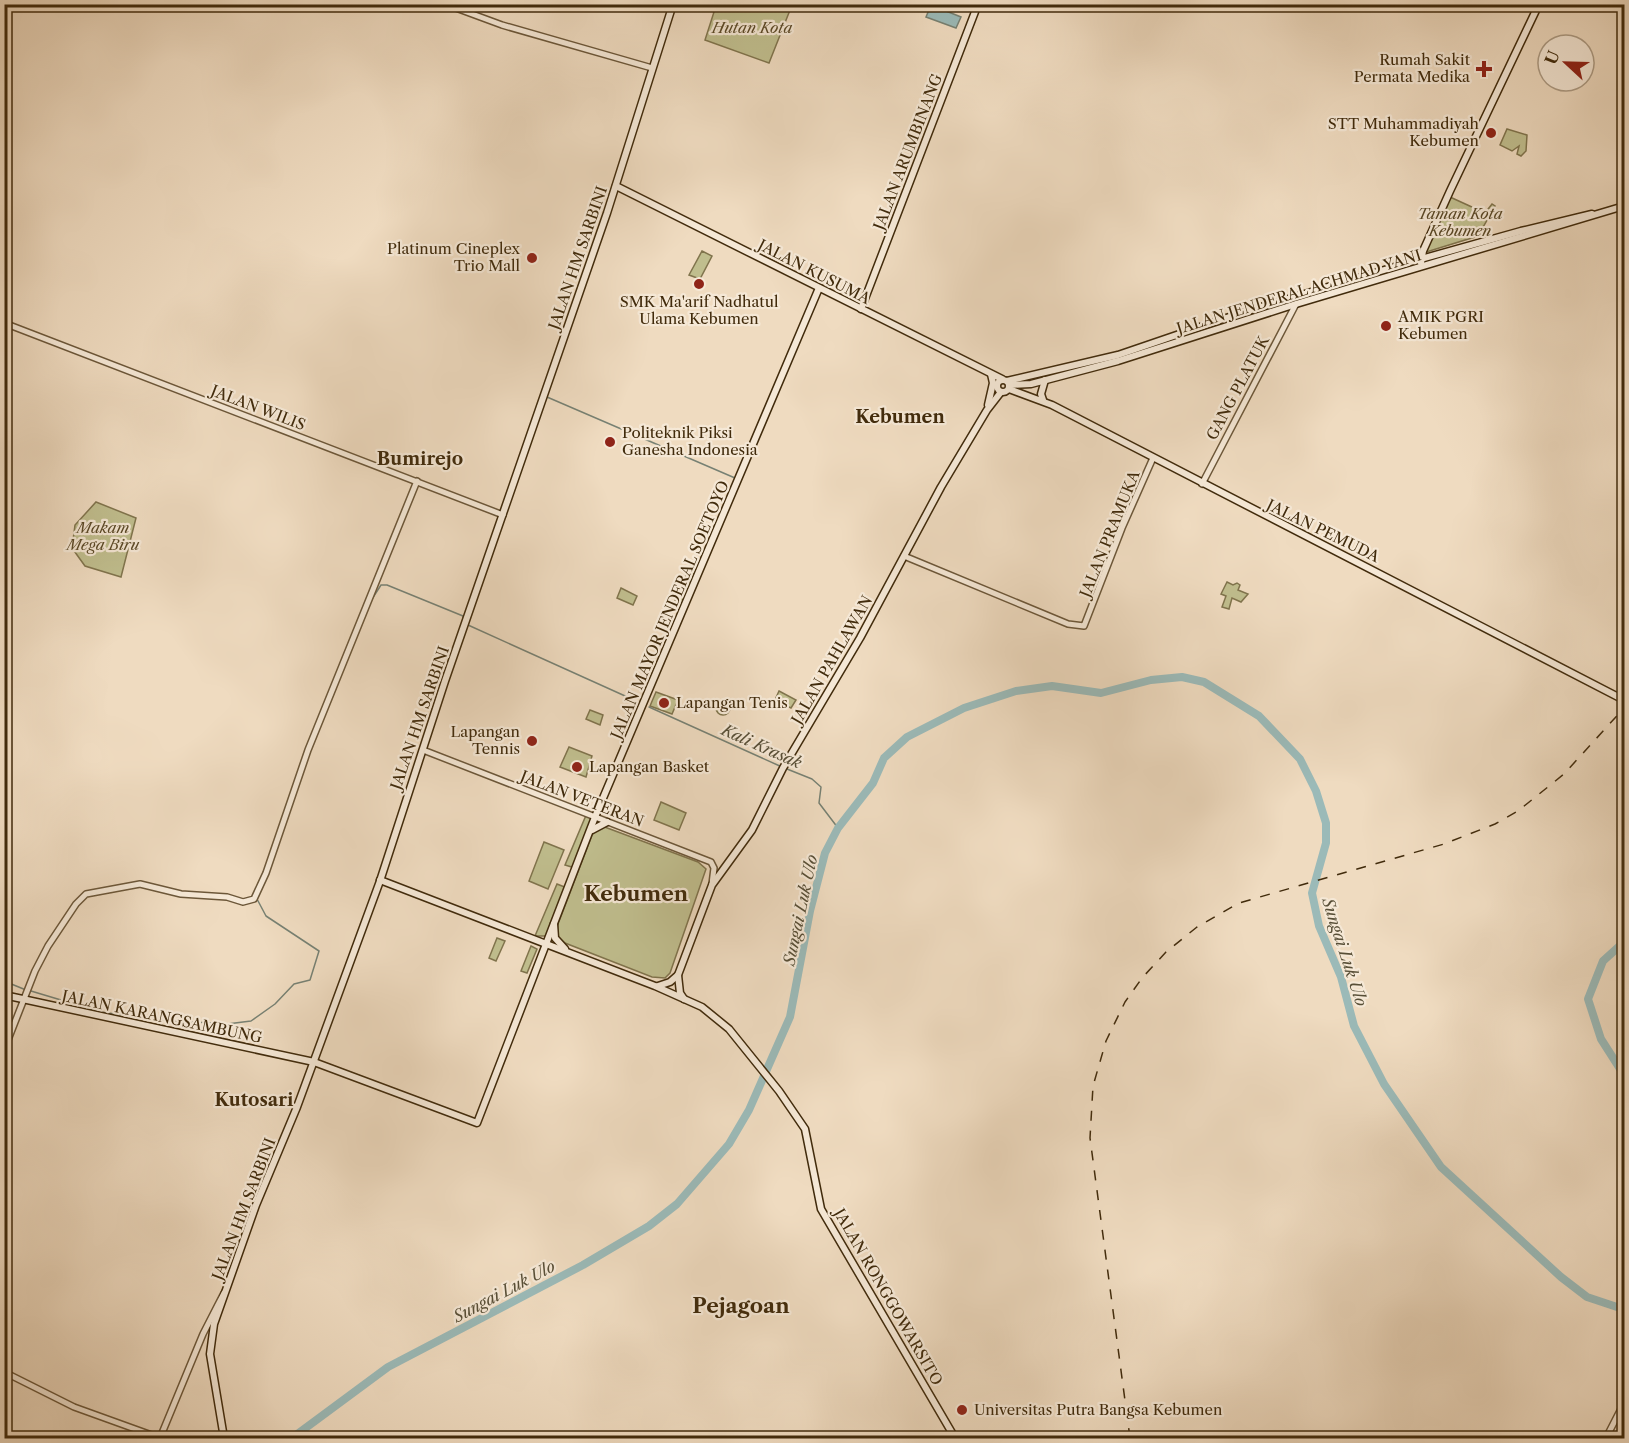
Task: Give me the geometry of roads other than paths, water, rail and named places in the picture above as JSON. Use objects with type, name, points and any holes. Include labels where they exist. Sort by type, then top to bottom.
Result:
[{"type":"main road","name":"JALAN HM SARBINI","points":[[224,1438],[210,1354],[212,1335],[225,1292],[256,1205],[314,1062],[380,880],[502,514],[616,186],[672,4]]},
{"type":"main road","name":"JALAN ARUMBINANG","points":[[861,309],[978,4]]},
{"type":"main road","points":[[1419,262],[1539,4]]},
{"type":"main road","name":"JALAN KUSUMA","points":[[616,186],[1007,384]]},
{"type":"main road","name":"JALAN JENDERAL ACHMAD YANI","points":[[1007,384],[1118,355],[1238,314],[1624,206]]},
{"type":"main road","name":"JALAN JENDERAL ACHMAD YANI","points":[[1007,384],[1045,380],[1118,361],[1419,262]]},
{"type":"main road","name":"JALAN MAYOR JENDERAL SOETOYO","points":[[542,951],[601,803],[819,288]]},
{"type":"main road","points":[[987,410],[993,388],[990,374]]},
{"type":"main road","points":[[1043,400],[1041,394],[1045,380]]},
{"type":"main road","points":[[1007,384],[1001,392],[997,386],[1007,384],[1052,405]]},
{"type":"main road","name":"JALAN PEMUDA","points":[[1007,384],[1379,572],[1624,700]]},
{"type":"main road","name":"JALAN PAHLAWAN","points":[[678,975],[712,885],[752,830],[784,767],[987,410],[1001,392]]},
{"type":"main road","points":[[589,833],[596,825],[607,822]]},
{"type":"main road","points":[[380,880],[656,986],[684,999]]},
{"type":"main road","points":[[554,921],[555,938],[567,952]]},
{"type":"main road","points":[[535,940],[548,936]]},
{"type":"main road","points":[[542,951],[553,946]]},
{"type":"main road","name":"JALAN KARANGSAMBUNG","points":[[4,995],[314,1062],[477,1123],[542,951]]},
{"type":"main road","points":[[656,986],[670,982],[678,975]]},
{"type":"main road","points":[[678,975],[680,993],[684,999]]},
{"type":"main road","name":"JALAN RONGGOWARSITO","points":[[684,999],[719,1018],[779,1091],[808,1136],[821,1209],[956,1438]]},
{"type":"street","points":[[445,4],[512,28],[652,68]]},
{"type":"street","name":"GANG PLATUK","points":[[1202,484],[1296,304]]},
{"type":"street","name":"JALAN WILIS","points":[[4,323],[502,514]]},
{"type":"street","name":"JALAN PRAMUKA","points":[[904,556],[1068,624],[1084,626],[1089,619],[1122,528],[1153,458]]},
{"type":"street","points":[[4,1050],[26,1000],[35,971],[52,939],[86,894],[140,884],[181,894],[227,897],[243,902],[254,898],[266,873],[308,750],[417,481]]},
{"type":"street","name":"JALAN VETERAN","points":[[423,750],[711,862],[714,868],[712,885]]},
{"type":"street","points":[[4,1372],[74,1407],[160,1438],[203,1334],[225,1292]]},
{"type":"street","points":[[1606,1438],[1624,1403]]},
{"type":"water","points":[[931,5],[961,17],[956,28],[926,17]]},
{"type":"waterway","points":[[547,397],[735,478]]},
{"type":"waterway","points":[[372,599],[381,585],[387,585],[463,616],[463,620]]},
{"type":"waterway","points":[[326,712],[366,613]]},
{"type":"waterway","name":"Kali Krasak","points":[[468,625],[634,700]]},
{"type":"waterway","name":"Sungai Luk Ulo","points":[[292,1438],[388,1367],[583,1265],[649,1226],[677,1204],[729,1144],[749,1110],[790,1017],[810,911],[825,853],[838,828],[873,783],[884,758],[907,737],[964,708],[1016,691],[1052,686],[1101,693],[1151,680],[1182,677],[1204,682],[1259,716],[1300,759],[1316,791],[1326,823],[1326,843],[1312,893],[1319,926],[1341,977],[1354,1026],[1384,1084],[1441,1167],[1561,1277],[1587,1297],[1617,1307],[1624,1306]]},
{"type":"waterway","name":"Kali Krasak","points":[[649,707],[782,767]]},
{"type":"waterway","name":"Kali Krasak","points":[[787,769],[812,779],[821,787],[819,803],[838,828]]},
{"type":"waterway","points":[[31,991],[101,1012],[158,1020],[227,1024],[251,1021],[275,1004],[294,984],[310,980],[319,951],[266,916],[257,899]]},
{"type":"waterway","name":"Sungai Luk Ulo","points":[[1624,942],[1603,961],[1588,999],[1601,1039],[1624,1075]]},
{"type":"waterway","points":[[4,981],[26,990]]},
{"type":"railway","points":[[1130,1438],[1090,1138],[1093,1086],[1106,1041],[1125,1002],[1142,978],[1166,952],[1197,927],[1239,903],[1444,844],[1495,824],[1518,811],[1564,774],[1624,708]]},
{"type":"place","name":"Rumah Sakit Permata Medika","points":[[1484,69]]},
{"type":"place","name":"STT Muhammadiyah Kebumen","points":[[1491,133]]},
{"type":"place","name":"Platinum Cineplex Trio Mall","points":[[532,258]]},
{"type":"place","name":"SMK Ma'arif Nadhatul Ulama Kebumen","points":[[699,284]]},
{"type":"place","name":"AMIK PGRI Kebumen","points":[[1386,326]]},
{"type":"place","name":"Politeknik Piksi Ganesha Indonesia","points":[[610,442]]},
{"type":"place","name":"Lapangan Tenis","points":[[664,703]]},
{"type":"place","name":"Lapangan Tennis","points":[[532,741]]},
{"type":"place","name":"Lapangan Basket","points":[[577,767]]},
{"type":"place","name":"Universitas Putra Bangsa Kebumen","points":[[962,1410]]},
{"type":"district","name":"Kebumen","points":[[900,417]]},
{"type":"district","name":"Bumirejo","points":[[420,459]]},
{"type":"district","name":"Kebumen","points":[[636,894]]},
{"type":"district","name":"Kutosari","points":[[254,1100]]},
{"type":"district","name":"Pejagoan","points":[[741,1306]]},
{"type":"park label","name":"Hutan Kota","points":[[752,28]]},
{"type":"park label","name":"Taman Kota Kebumen","points":[[1460,222]]},
{"type":"park label","name":"Makam Mega Biru","points":[[103,536]]}]
